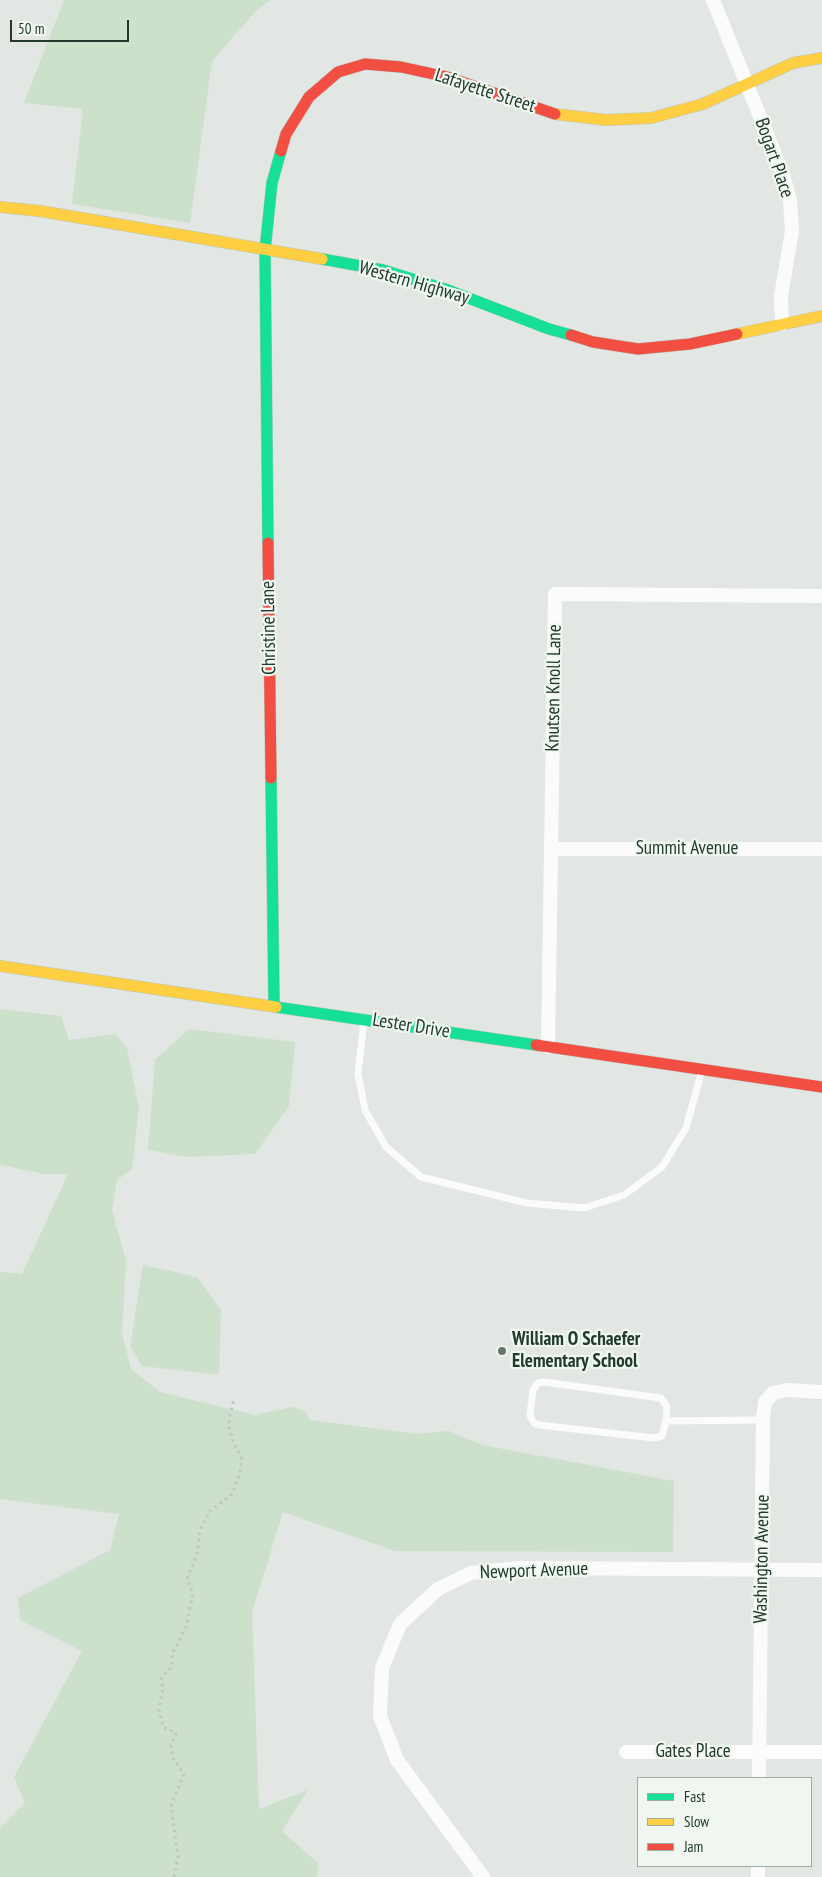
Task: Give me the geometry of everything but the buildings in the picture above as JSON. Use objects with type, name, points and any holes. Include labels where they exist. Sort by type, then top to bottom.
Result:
[{"type":"street","name":"Bogart Place","points":[[713,0],[783,174],[790,201],[792,230],[781,296],[782,324]]},
{"type":"street","name":"Lafayette Street","points":[[265,250],[272,184],[286,134],[309,97],[338,72],[365,64],[401,67],[447,77],[556,114],[606,120],[651,118],[703,104],[793,63],[822,58]]},
{"type":"street","name":"Western Highway","points":[[0,207],[40,211],[382,270],[445,289],[549,329],[602,344],[638,349],[690,344],[822,316]]},
{"type":"street","name":"Christine Lane","points":[[265,250],[274,1005]]},
{"type":"street","name":"Knutsen Knoll Lane","points":[[548,1048],[555,594],[822,596]]},
{"type":"street","name":"Summit Avenue","points":[[552,850],[822,849]]},
{"type":"street","name":"Lester Drive","points":[[0,966],[822,1087]]},
{"type":"street","name":"Washington Avenue","points":[[759,1777],[763,1420],[765,1402],[773,1393],[787,1390],[822,1392]]},
{"type":"street","name":"Newport Avenue","points":[[484,1877],[397,1760],[380,1716],[382,1668],[400,1624],[438,1590],[471,1574],[520,1568],[822,1570]]},
{"type":"street","name":"Gates Place","points":[[626,1752],[822,1752]]},
{"type":"lane","points":[[364,1019],[358,1074],[365,1110],[386,1147],[421,1177],[527,1203],[584,1208],[624,1195],[662,1168],[686,1128],[702,1070]]},
{"type":"lane","points":[[544,1382],[661,1398],[667,1407],[666,1421],[662,1436],[654,1438],[539,1425],[534,1422],[530,1415],[533,1390],[538,1383],[544,1382]]},
{"type":"lane","points":[[666,1421],[763,1420]]},
{"type":"path","points":[[174,1877],[178,1856],[171,1806],[184,1774],[173,1758],[171,1746],[176,1733],[163,1728],[159,1710],[163,1688],[161,1679],[172,1666],[172,1654],[186,1627],[193,1594],[187,1579],[197,1554],[200,1530],[210,1511],[232,1494],[239,1477],[242,1459],[234,1444],[229,1427],[234,1400]]},
{"type":"green space","points":[[64,0],[271,0],[257,10],[212,61],[190,223],[72,204],[83,109],[24,103]]},
{"type":"green space","points":[[0,1009],[61,1016],[69,1040],[115,1034],[127,1048],[139,1108],[132,1169],[117,1180],[112,1210],[126,1261],[122,1334],[131,1369],[160,1392],[255,1415],[291,1407],[305,1411],[310,1420],[417,1434],[449,1431],[482,1445],[674,1481],[673,1552],[395,1551],[283,1512],[252,1612],[259,1809],[308,1790],[282,1831],[318,1863],[317,1877],[0,1877],[0,1828],[25,1803],[14,1777],[82,1651],[20,1620],[18,1598],[110,1550],[119,1514],[0,1499],[0,1272],[22,1274],[68,1174],[44,1174],[0,1165]]},
{"type":"green space","points":[[189,1029],[295,1042],[289,1106],[255,1154],[187,1157],[148,1150],[155,1060]]},
{"type":"green space","points":[[143,1265],[197,1277],[221,1310],[219,1375],[142,1366],[130,1347]]},
{"type":"traffic: fast","points":[[268,543],[265,250],[272,183],[281,151]]},
{"type":"traffic: fast","points":[[322,259],[383,270],[445,289],[549,329],[571,335]]},
{"type":"traffic: fast","points":[[271,778],[274,1005]]},
{"type":"traffic: fast","points":[[276,1007],[536,1045]]},
{"type":"traffic: slow","points":[[555,114],[606,120],[651,118],[703,104],[793,63],[822,58]]},
{"type":"traffic: slow","points":[[0,207],[40,211],[322,259]]},
{"type":"traffic: slow","points":[[737,334],[822,316]]},
{"type":"traffic: slow","points":[[0,966],[276,1007]]},
{"type":"traffic: jam","points":[[281,151],[286,134],[309,97],[338,72],[365,64],[401,67],[447,77],[555,114]]},
{"type":"traffic: jam","points":[[571,335],[593,342],[638,349],[690,344],[737,334]]},
{"type":"traffic: jam","points":[[268,543],[271,778]]},
{"type":"traffic: jam","points":[[536,1045],[822,1087]]},
{"type":"place","name":"William O Schaefer Elementary School","points":[[502,1351]]}]
